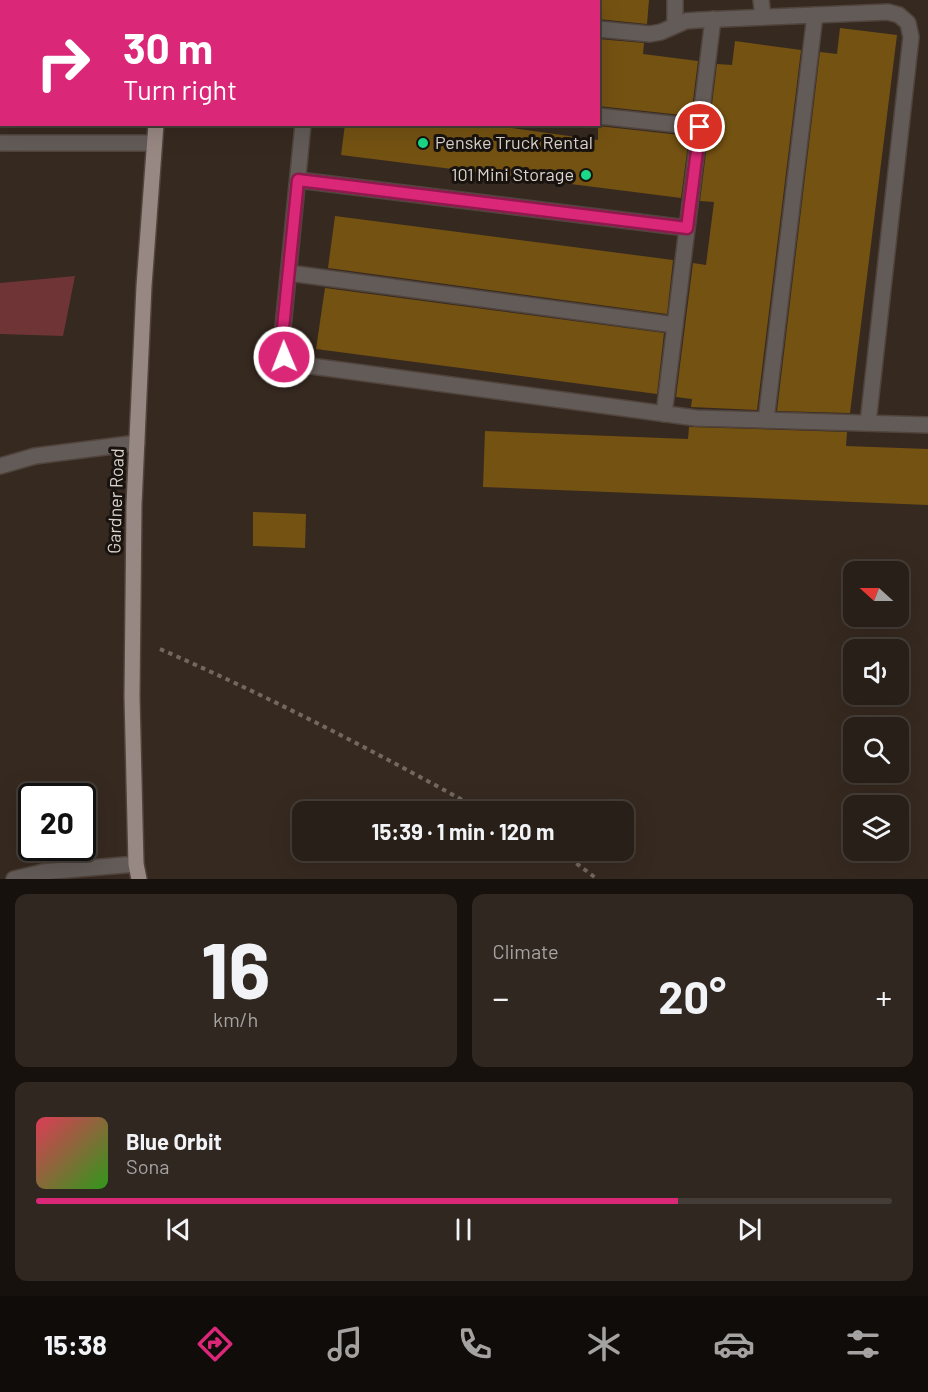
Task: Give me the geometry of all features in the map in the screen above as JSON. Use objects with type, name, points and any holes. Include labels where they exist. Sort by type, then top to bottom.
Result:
[{"type":"main road","name":"Gardner Road","points":[[138,872],[133,757],[132,636],[144,285],[156,126]]},
{"type":"lane","points":[[675,0],[675,25]]},
{"type":"lane","points":[[762,0],[763,17]]},
{"type":"lane","points":[[600,29],[650,34],[662,32],[686,21],[815,15],[848,7],[888,12],[899,15],[908,23],[911,37],[867,423]]},
{"type":"lane","points":[[766,420],[815,15]]},
{"type":"lane","points":[[664,414],[713,19]]},
{"type":"lane","points":[[600,116],[700,127]]},
{"type":"lane","points":[[303,126],[281,348],[284,357],[296,364],[696,418],[928,425]]},
{"type":"lane","points":[[0,143],[154,143]]},
{"type":"lane","points":[[298,180],[687,228]]},
{"type":"lane","points":[[289,273],[675,326]]},
{"type":"lane","points":[[0,466],[35,456],[137,443]]},
{"type":"lane","points":[[15,879],[43,872],[138,872]]},
{"type":"path","points":[[132,636],[232,680],[464,801]]},
{"type":"path","points":[[573,861],[597,879]]},
{"type":"shaded area","points":[[75,276],[63,336],[0,334],[0,283]]},
{"type":"building","points":[[600,0],[649,0],[647,24],[600,19]]},
{"type":"building","points":[[840,28],[897,35],[850,413],[777,411],[820,52],[837,54]]},
{"type":"building","points":[[600,39],[644,43],[643,54],[698,61],[691,116],[600,106]]},
{"type":"building","points":[[735,41],[801,50],[757,410],[691,407],[692,399],[676,397],[693,263],[706,265],[714,202],[700,201],[717,64],[732,65]]},
{"type":"building","name":"101 Mini Storage","points":[[345,126],[496,126],[598,140],[598,126],[689,136],[681,198],[341,155]]},
{"type":"building","points":[[335,216],[673,260],[667,314],[328,268]]},
{"type":"building","points":[[325,288],[664,333],[657,394],[316,349]]},
{"type":"building","points":[[689,427],[847,432],[846,446],[928,449],[928,505],[483,487],[485,431],[688,439]]},
{"type":"building","points":[[253,512],[306,514],[305,548],[253,546]]},
{"type":"place","name":"Penske Truck Rental","points":[[423,143]]},
{"type":"place","name":"101 Mini Storage","points":[[586,175]]},
{"type":"route","points":[[284,357],[281,348],[298,180],[687,228],[700,127]]}]
